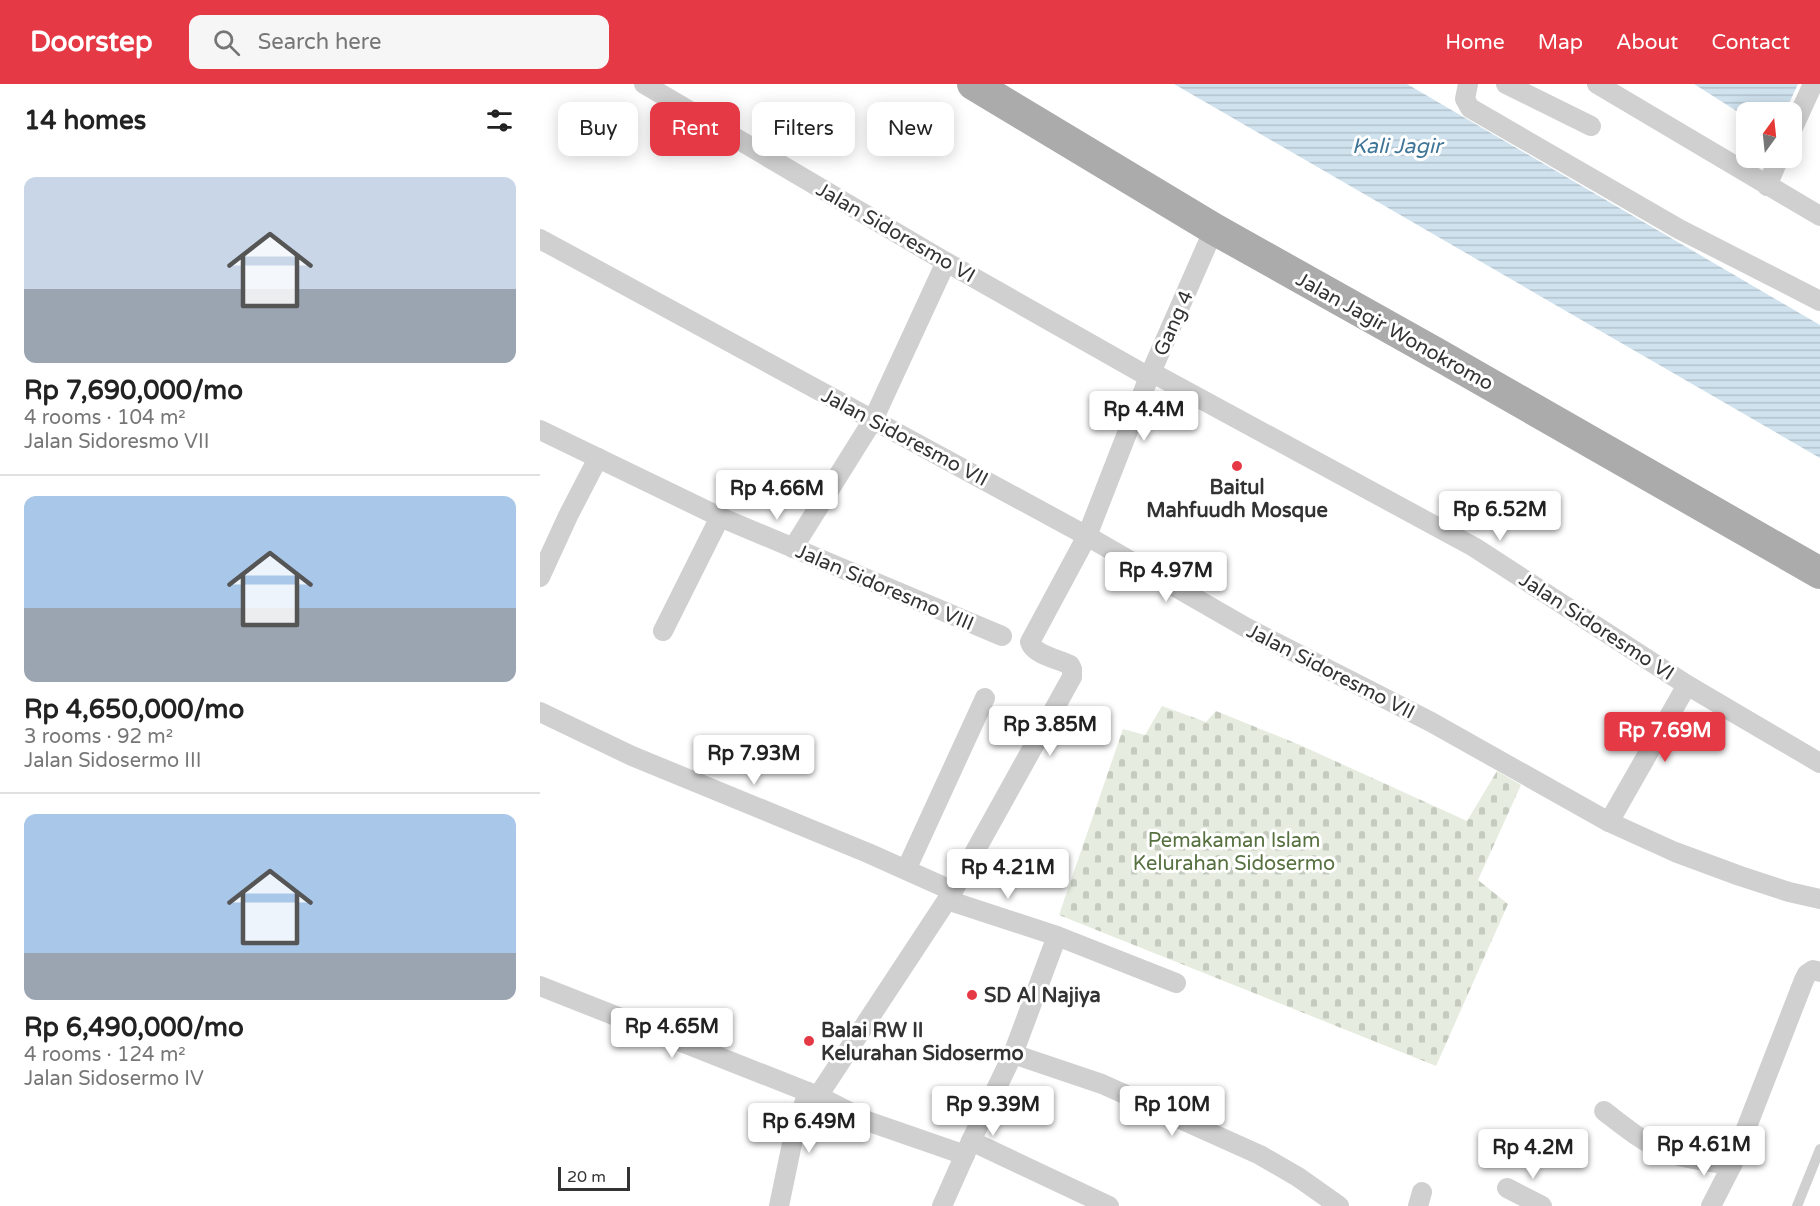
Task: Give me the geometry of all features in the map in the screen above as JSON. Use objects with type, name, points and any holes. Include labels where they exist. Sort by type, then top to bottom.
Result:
[{"type":"main road","name":"Jalan Jagir Wonokromo","points":[[973,84],[1214,229],[1820,573]]},
{"type":"street","name":"Jalan Sidoresmo VI","points":[[644,84],[946,261],[1150,375],[1474,547],[1687,685],[1820,763]]},
{"type":"street","points":[[1468,84],[1464,99],[1470,108],[1696,238],[1820,301]]},
{"type":"street","points":[[1506,84],[1591,126]]},
{"type":"street","points":[[1597,84],[1820,216]]},
{"type":"street","points":[[1802,109],[1814,84]]},
{"type":"street","points":[[1767,186],[1775,168]]},
{"type":"street","name":"Gang 4","points":[[950,895],[1072,677],[1070,665],[1032,646],[1030,642],[1088,536],[1150,375],[1214,229]]},
{"type":"street","name":"Jalan Sidoresmo VII","points":[[540,239],[1088,536],[1245,627],[1431,722],[1609,822],[1675,852],[1740,876],[1789,892],[1820,899]]},
{"type":"street","points":[[793,548],[873,420],[946,261]]},
{"type":"street","name":"Jalan Sidoresmo VIII","points":[[540,430],[720,517],[1002,636]]},
{"type":"street","points":[[540,577],[598,458]]},
{"type":"street","points":[[663,631],[720,517]]},
{"type":"street","points":[[1609,822],[1687,685]]},
{"type":"street","points":[[906,870],[985,698]]},
{"type":"street","points":[[540,712],[633,756],[906,870],[950,895],[1176,983]]},
{"type":"street","points":[[779,1206],[796,1124],[813,1094],[950,895]]},
{"type":"street","points":[[942,1206],[1013,1054],[1057,936]]},
{"type":"street","points":[[1711,1206],[1732,1166],[1807,974],[1813,970],[1820,972]]},
{"type":"street","points":[[540,986],[813,1094],[867,1120],[968,1148],[1109,1206]]},
{"type":"street","points":[[1013,1054],[1102,1084],[1260,1155],[1298,1177],[1339,1206]]},
{"type":"street","points":[[1604,1111],[1634,1134],[1659,1149],[1693,1160],[1732,1166]]},
{"type":"street","points":[[1507,1188],[1542,1206]]},
{"type":"lane","points":[[1797,1206],[1820,1149]]},
{"type":"green space","name":"Pemakaman Islam Kelurahan Sidosermo","points":[[1162,706],[1206,722],[1216,711],[1300,745],[1467,821],[1497,771],[1521,785],[1478,880],[1508,904],[1436,1066],[1059,915],[1123,729],[1145,735]]},
{"type":"water","name":"Kali Jagir","points":[[1174,84],[1407,84],[1820,325],[1820,458]]},
{"type":"water","points":[[1694,84],[1798,84],[1790,102],[1736,102],[1736,111]]},
{"type":"place","name":"Baitul Mahfuudh Mosque","points":[[1237,466]]},
{"type":"place","name":"SD Al Najiya","points":[[972,995]]},
{"type":"place","name":"Balai RW II Kelurahan Sidosermo","points":[[809,1041]]}]
